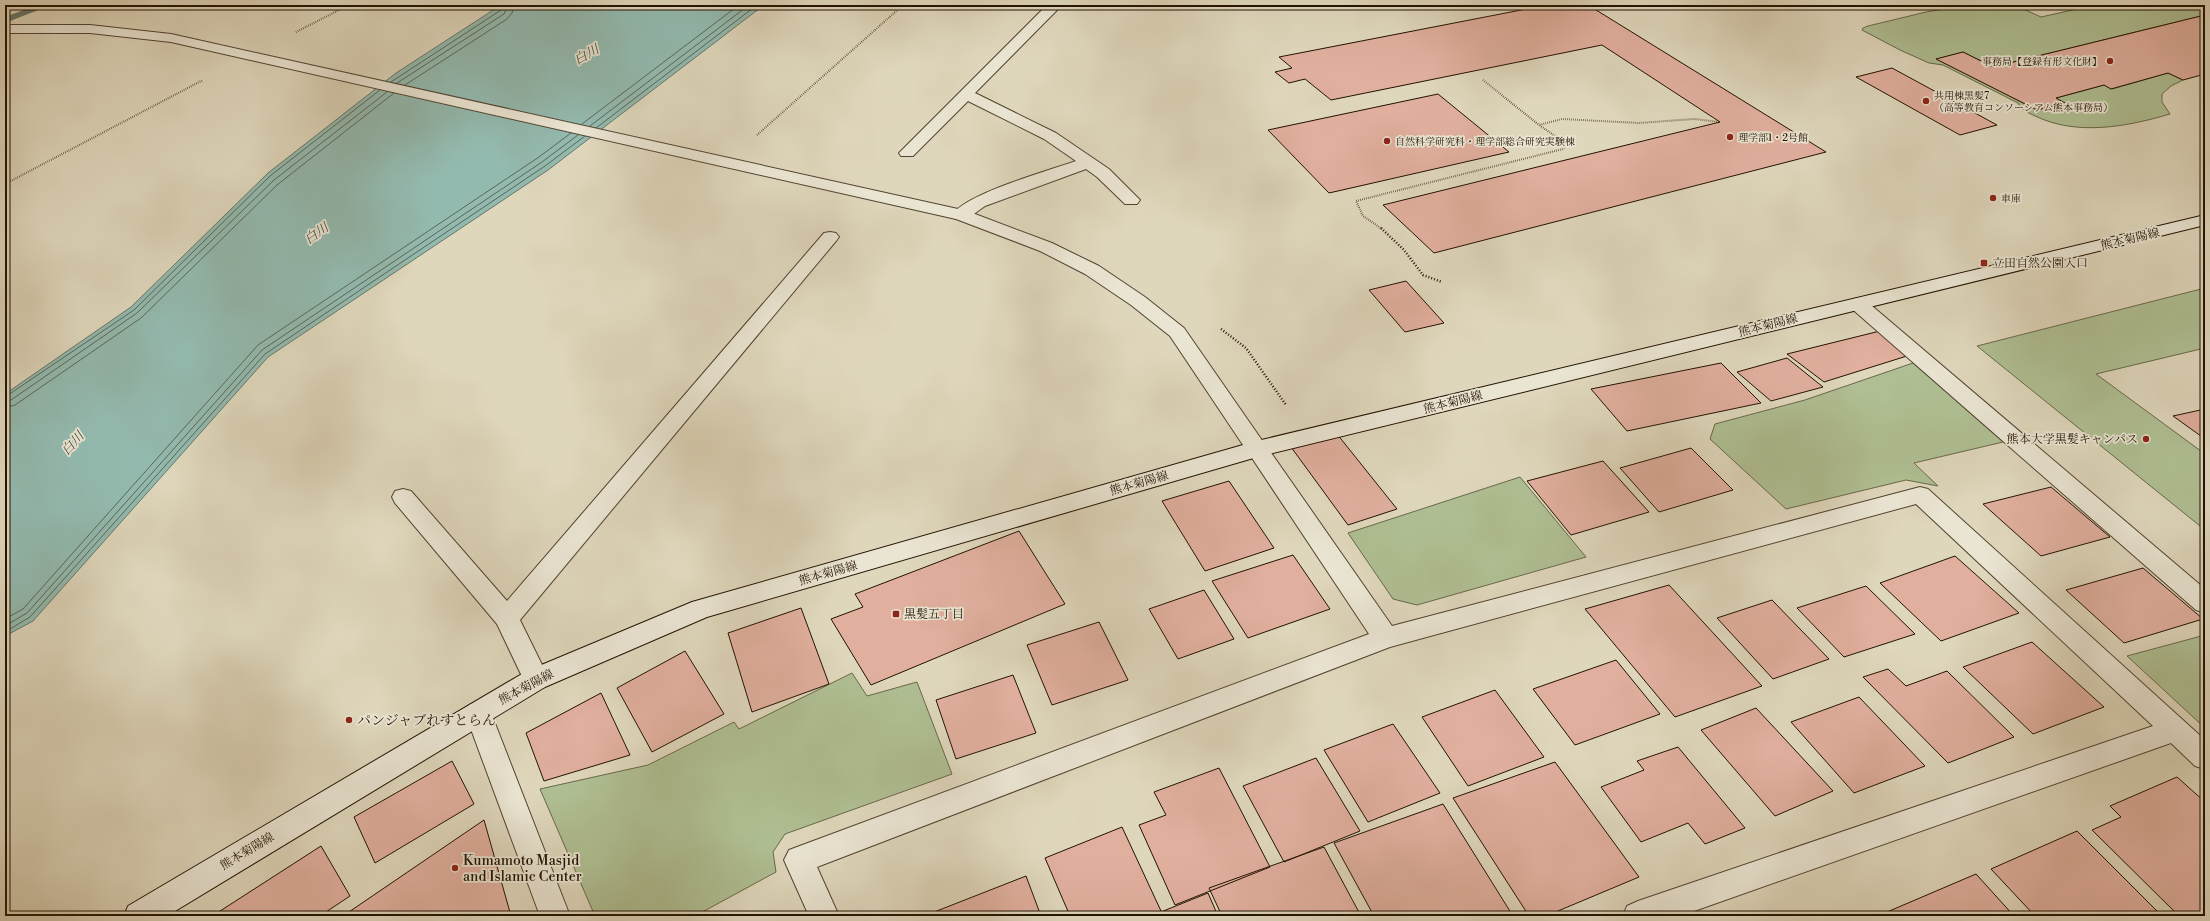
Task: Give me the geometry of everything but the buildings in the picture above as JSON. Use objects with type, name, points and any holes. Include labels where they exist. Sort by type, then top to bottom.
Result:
[{"type":"street","points":[[907,153],[1055,5]]},
{"type":"street","points":[[5,29],[90,29],[171,38],[256,56],[682,154],[961,215],[1046,247],[1092,270],[1138,301],[1177,332],[1386,638]]},
{"type":"street","points":[[965,94],[1050,136],[1103,173],[1130,200]]},
{"type":"street","points":[[961,215],[979,202],[1088,163]]},
{"type":"street","name":"熊本菊陽線","points":[[139,916],[536,679],[700,609],[1258,450],[2205,220]]},
{"type":"street","points":[[507,618],[830,237]]},
{"type":"street","points":[[1858,304],[2205,603]]},
{"type":"street","points":[[824,916],[799,860],[1386,638],[1920,495],[2205,757]]},
{"type":"street","points":[[403,497],[507,618],[536,679]]},
{"type":"street","points":[[478,713],[555,916]]},
{"type":"street","points":[[1638,916],[2176,730]]},
{"type":"path","points":[[5,184],[256,56],[349,5]]},
{"type":"path","points":[[755,137],[903,5]]},
{"type":"path","points":[[1442,282],[1423,275],[1404,250],[1377,224],[1363,216],[1356,201],[1563,149],[1567,144],[1539,125],[1483,80]]},
{"type":"path","points":[[1539,125],[1562,119],[1639,123],[1694,120],[1720,122]]},
{"type":"green space","points":[[1968,5],[2017,6],[2041,17],[2095,5],[2205,5],[2205,15],[1993,67],[1963,52],[1937,59],[2037,110],[2064,103],[2056,98],[2104,85],[2112,89],[2168,73],[2183,80],[2171,86],[2162,94],[2162,102],[2170,114],[2119,126],[2085,128],[2051,122],[2035,116],[2023,109],[2018,103],[1943,65],[1929,63],[1862,30],[1868,26],[1926,12]]},
{"type":"green space","name":"熊本大学黒髪キャンパス","points":[[2205,288],[2205,348],[2096,374],[2205,454],[2205,530],[1977,346]]},
{"type":"green space","points":[[1913,363],[2003,442],[1914,463],[1938,486],[1906,480],[1786,509],[1710,439],[1715,424],[1805,400]]},
{"type":"green space","points":[[1520,477],[1586,557],[1417,605],[1393,599],[1348,533]]},
{"type":"green space","points":[[2205,635],[2205,728],[2127,656]]},
{"type":"green space","points":[[852,673],[867,696],[917,682],[952,774],[785,834],[773,852],[776,872],[695,916],[595,916],[540,789],[648,765],[734,722],[739,729]]},
{"type":"water","name":"白川","points":[[501,5],[764,5],[548,170],[268,357],[33,621],[5,636],[5,394],[131,307],[268,173],[396,73]]},
{"type":"waterway","points":[[5,20],[46,5]]},
{"type":"place","name":"事務局【登録有形文化財】","points":[[2110,61]]},
{"type":"place","name":"共用棟黒髪7 （高等教育コンソーシアム熊本事務局）","points":[[1926,101]]},
{"type":"place","name":"理学部1・2号館","points":[[1730,137]]},
{"type":"place","name":"自然科学研究科・理学部総合研究実験棟","points":[[1387,141]]},
{"type":"place","name":"車庫","points":[[1993,198]]},
{"type":"place","name":"立田自然公園入口","points":[[1984,263]]},
{"type":"place","name":"熊本大学黒髪キャンパス","points":[[2146,439]]},
{"type":"place","name":"黒髪五丁目","points":[[896,614]]},
{"type":"place","name":"パンジャブれすとらん","points":[[349,720]]},
{"type":"place","name":"Kumamoto Masjid and Islamic Center","points":[[455,868]]}]
